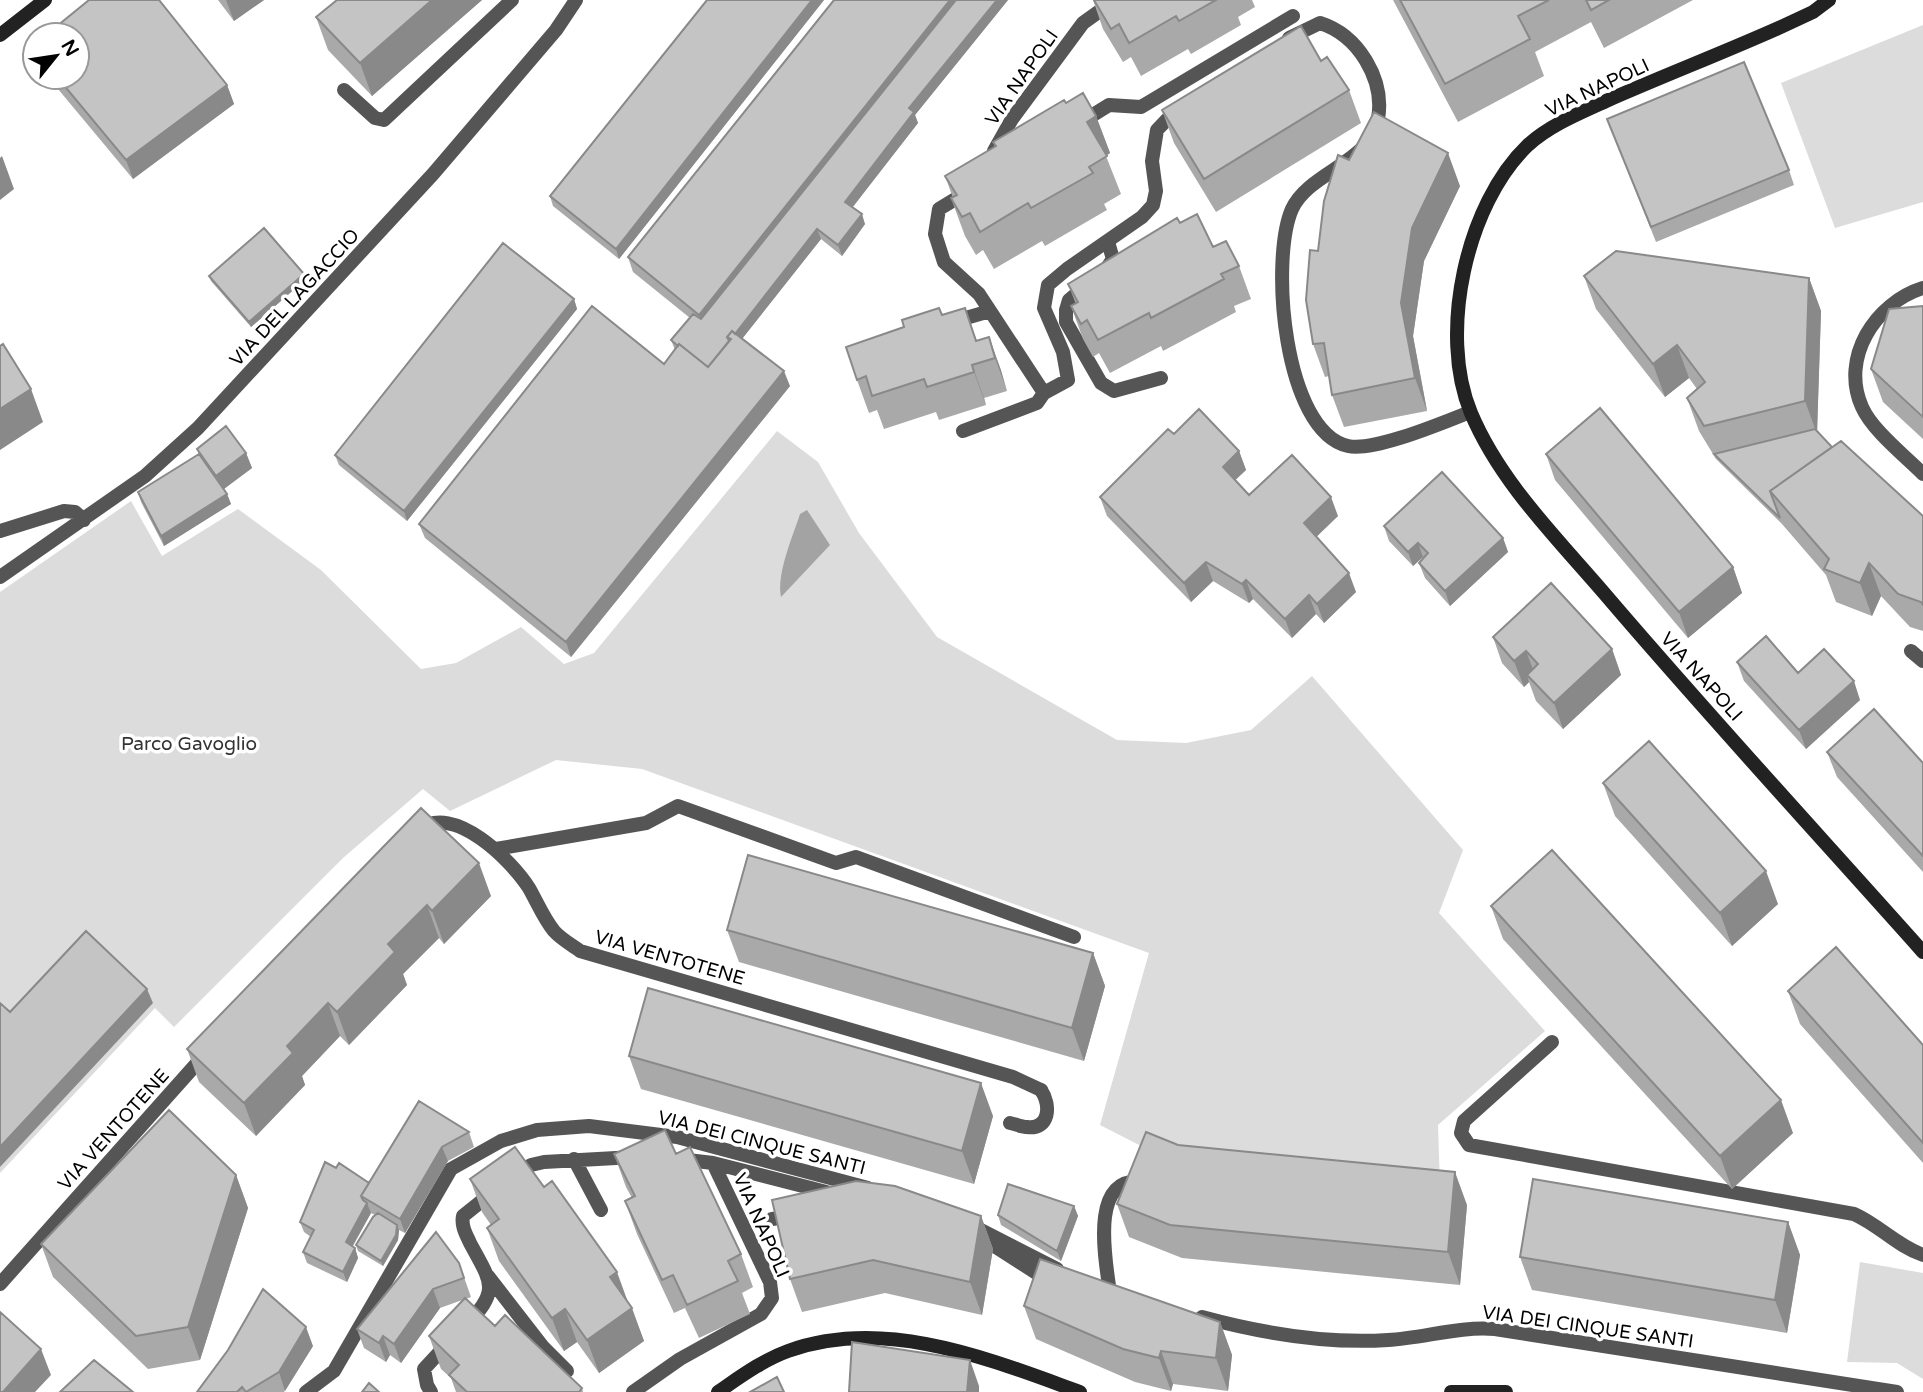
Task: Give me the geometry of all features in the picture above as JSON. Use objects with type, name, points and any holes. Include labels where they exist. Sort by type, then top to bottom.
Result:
[{"type":"street","points":[[0,34],[45,0]]},
{"type":"street","points":[[344,90],[375,118],[384,120],[512,0]]},
{"type":"street","name":"VIA DEL LAGACCIO","points":[[0,577],[145,476],[198,428],[433,174],[556,30],[576,0]]},
{"type":"street","name":"VIA NAPOLI","points":[[1044,393],[979,294],[944,262],[935,234],[939,209],[980,178],[1012,119],[1083,23],[1115,0]]},
{"type":"street","name":"VIA NAPOLI","points":[[1829,0],[1813,12],[1772,31],[1569,118],[1529,144],[1489,199],[1466,264],[1459,298],[1457,336],[1460,377],[1470,412],[1490,450],[1529,505],[1626,619],[1923,952]]},
{"type":"street","points":[[1063,133],[1109,105],[1141,107],[1293,16]]},
{"type":"street","points":[[1277,46],[1306,28],[1320,23],[1337,28],[1362,53],[1378,83],[1383,123],[1344,163],[1310,185],[1292,208],[1285,239],[1281,289],[1296,379],[1312,418],[1339,444],[1351,447],[1396,438],[1470,412]]},
{"type":"street","points":[[963,431],[1037,403],[1044,393],[1068,380],[1063,352],[1044,308],[1048,285],[1142,217],[1153,205],[1156,191],[1152,161],[1157,130],[1182,104],[1193,97]]},
{"type":"street","points":[[1108,242],[1113,259],[1103,273],[1069,300],[1066,322],[1101,383],[1114,391],[1161,378]]},
{"type":"street","points":[[1923,288],[1903,297],[1876,319],[1861,344],[1856,374],[1858,396],[1869,419],[1923,474]]},
{"type":"street","points":[[942,326],[990,311]]},
{"type":"street","points":[[0,531],[64,511],[75,512],[84,520]]},
{"type":"street","points":[[1911,651],[1923,661]]},
{"type":"street","points":[[495,849],[646,823],[678,806],[836,863],[856,857],[1074,937]]},
{"type":"street","name":"VIA VENTOTENE","points":[[405,842],[425,825],[437,821],[450,823],[495,849],[527,886],[554,931],[580,951],[1013,1077],[1041,1090],[1049,1108],[1044,1120],[1033,1127],[1010,1123]]},
{"type":"street","points":[[1552,1042],[1464,1121],[1461,1133],[1469,1145],[1854,1214],[1905,1247],[1923,1255]]},
{"type":"street","name":"VIA VENTOTENE","points":[[0,1284],[213,1045]]},
{"type":"street","name":"VIA DEI CINQUE SANTI","points":[[306,1392],[334,1371],[451,1169],[501,1141],[537,1130],[589,1126],[677,1136],[880,1191]]},
{"type":"street","points":[[567,1371],[543,1347],[487,1275],[466,1236],[463,1216],[531,1165],[574,1159],[644,1157]]},
{"type":"street","name":"VIA NAPOLI","points":[[633,1392],[680,1359],[761,1314],[772,1298],[770,1282],[713,1163],[667,1158]]},
{"type":"street","points":[[574,1159],[601,1210]]},
{"type":"street","points":[[713,1163],[828,1199],[865,1202]]},
{"type":"street","points":[[1110,1292],[1103,1236],[1107,1204],[1115,1191],[1124,1184],[1136,1181],[1150,1184]]},
{"type":"street","points":[[772,1219],[809,1213]]},
{"type":"street","points":[[954,1217],[992,1234],[1060,1280],[996,1246],[960,1232]]},
{"type":"street","points":[[431,1392],[424,1369],[480,1311],[489,1294],[487,1275]]},
{"type":"street","name":"VIA DEI CINQUE SANTI","points":[[1185,1313],[1248,1330],[1342,1340],[1387,1340],[1468,1328],[1495,1329],[1897,1392]]},
{"type":"street","points":[[718,1392],[785,1352],[807,1345],[864,1338],[890,1339],[948,1349],[1080,1392]]},
{"type":"street","points":[[1451,1392],[1506,1392]]},
{"type":"green space","points":[[1923,25],[1923,202],[1835,228],[1781,83]]},
{"type":"green space","name":"Parco Gavoglio","points":[[777,431],[818,462],[859,533],[937,637],[1117,740],[1186,743],[1251,730],[1312,676],[1463,850],[1439,913],[1545,1031],[1438,1125],[1440,1186],[1192,1172],[1100,1125],[1149,953],[642,769],[556,760],[450,811],[423,789],[343,858],[174,1027],[155,1008],[0,1173],[0,592],[131,501],[162,556],[238,509],[321,570],[421,669],[456,663],[521,627],[564,664],[594,653]]},
{"type":"green space","points":[[1860,1262],[1923,1273],[1923,1379],[1897,1363],[1847,1362]]},
{"type":"shaded area","points":[[807,510],[830,545],[781,597],[781,577],[786,555],[800,514]]},
{"type":"building","points":[[89,0],[159,0],[227,85],[126,160],[69,91],[91,91],[91,21],[63,21]]},
{"type":"building","points":[[337,0],[432,0],[360,63],[316,17]]},
{"type":"building","points":[[707,0],[812,0],[616,249],[550,196]]},
{"type":"building","points":[[834,0],[950,0],[699,315],[628,257]]},
{"type":"building","points":[[956,0],[997,0],[909,108],[914,112],[845,202],[862,214],[838,245],[817,229],[735,334],[732,331],[727,337],[729,341],[708,367],[679,344],[678,346],[671,340],[693,314],[701,319]]},
{"type":"building","points":[[1094,0],[1216,0],[1179,21],[1176,16],[1129,43],[1119,24],[1111,29]]},
{"type":"building","points":[[1400,0],[1549,0],[1518,16],[1530,39],[1445,84]]},
{"type":"building","points":[[1586,0],[1609,0],[1591,10]]},
{"type":"building","points":[[1301,26],[1321,61],[1327,57],[1349,90],[1204,179],[1162,110]]},
{"type":"building","points":[[1744,62],[1789,170],[1651,227],[1607,119]]},
{"type":"building","points":[[1083,93],[1096,116],[1087,122],[1107,156],[1089,167],[1093,173],[1031,208],[1028,203],[980,232],[970,213],[962,217],[951,198],[957,195],[945,176],[996,146],[993,142],[1064,100],[1066,103]]},
{"type":"building","points":[[1374,112],[1448,153],[1412,228],[1401,303],[1415,378],[1332,395],[1324,343],[1313,344],[1306,300],[1310,250],[1318,251],[1324,201],[1338,155],[1349,160]]},
{"type":"building","points":[[1197,214],[1213,247],[1226,241],[1239,266],[1221,274],[1224,279],[1151,318],[1149,313],[1098,340],[1087,320],[1081,324],[1071,306],[1078,302],[1068,284],[1177,218],[1180,223]]},
{"type":"building","points":[[264,228],[304,274],[249,322],[209,276]]},
{"type":"building","points":[[503,243],[574,299],[404,511],[335,455]]},
{"type":"building","points":[[1616,251],[1809,278],[1805,401],[1704,426],[1687,398],[1705,382],[1677,345],[1653,364],[1584,276]]},
{"type":"building","points":[[592,306],[664,364],[679,344],[708,367],[731,339],[727,337],[732,331],[784,371],[566,642],[419,524]]},
{"type":"building","points":[[1923,306],[1923,417],[1871,369],[1889,309]]},
{"type":"building","points":[[939,308],[942,315],[965,308],[976,341],[989,337],[995,358],[972,365],[974,372],[927,387],[924,379],[872,396],[866,376],[857,380],[846,347],[904,327],[902,320]]},
{"type":"building","points":[[3,344],[31,389],[0,409],[0,346]]},
{"type":"building","points":[[1600,408],[1733,567],[1679,612],[1546,454]]},
{"type":"building","points":[[1199,409],[1239,451],[1223,467],[1249,495],[1292,455],[1331,497],[1304,523],[1349,573],[1317,604],[1309,595],[1285,619],[1246,580],[1242,584],[1206,562],[1184,583],[1100,497],[1168,429],[1174,434]]},
{"type":"building","points":[[226,426],[246,453],[216,476],[197,449]]},
{"type":"building","points":[[1815,429],[1832,447],[1770,491],[1780,518],[1714,454]]},
{"type":"building","points":[[1841,441],[1923,516],[1923,605],[1898,594],[1869,563],[1860,583],[1824,569],[1829,559],[1770,491]]},
{"type":"building","points":[[199,454],[227,494],[161,536],[138,492]]},
{"type":"building","points":[[1442,472],[1503,538],[1445,591],[1419,563],[1428,553],[1418,543],[1408,552],[1384,526]]},
{"type":"building","points":[[1551,583],[1612,649],[1554,703],[1527,675],[1538,664],[1526,651],[1514,661],[1493,637]]},
{"type":"building","points":[[1766,636],[1798,673],[1824,649],[1854,681],[1799,730],[1737,662]]},
{"type":"building","points":[[1874,709],[1923,763],[1923,856],[1827,752]]},
{"type":"building","points":[[1649,741],[1766,871],[1720,913],[1603,783]]},
{"type":"building","points":[[421,808],[479,863],[432,911],[427,905],[388,944],[395,952],[337,1012],[328,1003],[287,1046],[293,1053],[244,1103],[187,1049]]},
{"type":"building","points":[[1552,850],[1781,1100],[1720,1156],[1491,906]]},
{"type":"building","points":[[748,855],[1093,953],[1072,1028],[727,930]]},
{"type":"building","points":[[86,931],[147,989],[0,1147],[0,1003],[10,1012]]},
{"type":"building","points":[[1836,947],[1923,1045],[1923,1143],[1788,991]]},
{"type":"building","points":[[648,988],[981,1083],[962,1151],[629,1056]]},
{"type":"building","points":[[419,1101],[469,1132],[442,1147],[400,1219],[361,1196]]},
{"type":"building","points":[[169,1110],[236,1175],[188,1327],[136,1336],[41,1244]]},
{"type":"building","points":[[665,1130],[676,1154],[690,1147],[741,1254],[728,1261],[738,1281],[687,1305],[673,1275],[662,1280],[625,1201],[635,1196],[614,1154]]},
{"type":"building","points":[[1146,1132],[1178,1145],[1455,1172],[1448,1252],[1170,1225],[1117,1204]]},
{"type":"building","points":[[515,1147],[544,1187],[552,1181],[617,1272],[610,1277],[632,1308],[587,1340],[565,1309],[552,1318],[487,1228],[499,1219],[470,1179]]},
{"type":"building","points":[[325,1162],[336,1168],[339,1163],[369,1183],[361,1196],[367,1203],[346,1242],[355,1248],[343,1272],[303,1252],[314,1230],[300,1222]]},
{"type":"building","points":[[1533,1179],[1788,1222],[1775,1300],[1520,1257]]},
{"type":"building","points":[[856,1181],[895,1186],[981,1216],[970,1282],[873,1260],[790,1279],[772,1200]]},
{"type":"building","points":[[1008,1184],[1074,1206],[1057,1251],[998,1215]]},
{"type":"building","points":[[378,1213],[397,1225],[396,1235],[381,1261],[356,1245]]},
{"type":"building","points":[[436,1232],[459,1263],[464,1278],[433,1289],[394,1344],[383,1336],[379,1343],[357,1329]]},
{"type":"building","points":[[1040,1259],[1220,1322],[1216,1358],[1161,1351],[1159,1358],[1123,1349],[1024,1306]]},
{"type":"building","points":[[263,1289],[306,1327],[279,1372],[246,1392],[242,1387],[237,1392],[197,1392],[228,1350]]},
{"type":"building","points":[[465,1298],[495,1326],[505,1315],[582,1388],[579,1392],[467,1392],[449,1375],[459,1365],[429,1336]]},
{"type":"building","points":[[0,1312],[41,1349],[3,1392],[0,1392]]},
{"type":"building","points":[[852,1342],[970,1360],[967,1392],[849,1392]]},
{"type":"building","points":[[94,1360],[133,1392],[60,1392]]},
{"type":"building","points":[[777,1377],[784,1392],[750,1392]]},
{"type":"building","points":[[369,1383],[379,1392],[362,1392]]}]
